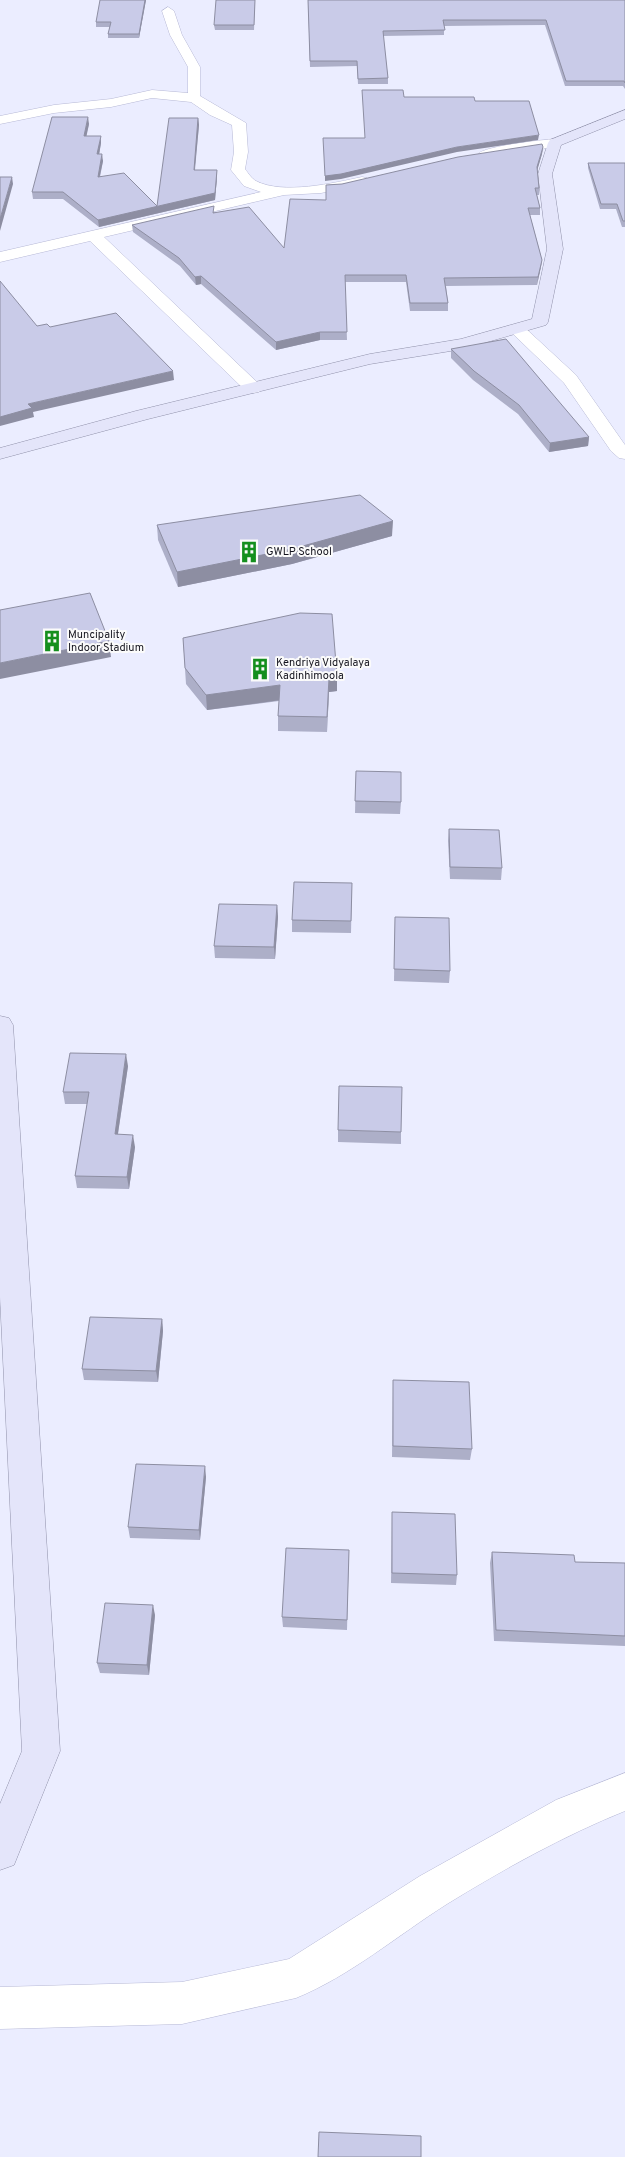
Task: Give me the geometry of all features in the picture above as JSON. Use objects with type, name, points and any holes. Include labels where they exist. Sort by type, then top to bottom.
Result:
[{"type":"main road","points":[[0,454],[142,415],[370,359],[463,344],[540,322],[555,249],[546,174],[555,143],[625,114]]},
{"type":"main road","points":[[0,1025],[41,1751],[0,1850]]},
{"type":"street","points":[[168,11],[176,35],[194,67],[194,98]]},
{"type":"street","points":[[0,120],[54,109],[111,103],[152,94],[194,98],[215,112],[239,123],[241,152],[238,170],[250,183],[281,192]]},
{"type":"street","points":[[473,156],[555,143]]},
{"type":"street","points":[[0,257],[281,192],[341,185],[376,178]]},
{"type":"street","points":[[94,236],[253,388]]},
{"type":"street","points":[[518,329],[570,379],[617,447],[625,454]]},
{"type":"street","points":[[0,2008],[182,2003],[296,1978],[434,1890],[570,1814],[625,1792]]},
{"type":"building","points":[[100,0],[145,0],[139,34],[108,34],[111,22],[96,22]]},
{"type":"building","points":[[216,0],[255,0],[254,25],[214,25]]},
{"type":"building","points":[[308,0],[625,0],[625,83],[624,81],[566,81],[546,20],[443,20],[445,30],[383,31],[388,78],[358,79],[357,61],[310,61]]},
{"type":"building","points":[[362,90],[403,90],[404,97],[474,97],[475,101],[529,101],[539,135],[457,147],[325,176],[323,138],[365,138]]},
{"type":"building","points":[[52,117],[88,117],[84,136],[101,136],[97,154],[102,154],[98,177],[124,173],[157,206],[169,118],[198,118],[194,170],[217,170],[215,193],[98,220],[63,192],[32,192]]},
{"type":"building","points":[[542,144],[543,147],[537,167],[539,188],[535,188],[540,208],[528,208],[542,260],[538,277],[444,278],[448,303],[410,303],[406,275],[345,275],[347,332],[320,332],[276,342],[201,276],[195,277],[179,258],[132,225],[214,206],[213,213],[249,207],[284,248],[290,199],[326,200],[326,185],[342,184],[458,157]]},
{"type":"building","points":[[588,163],[625,163],[625,221],[623,221],[617,204],[601,204]]},
{"type":"building","points":[[0,177],[12,177],[0,219]]},
{"type":"building","points":[[0,281],[37,326],[47,324],[50,327],[116,313],[173,371],[28,404],[32,408],[0,417]]},
{"type":"building","points":[[506,339],[589,437],[550,443],[519,405],[474,371],[451,349]]},
{"type":"building","name":"GWLP School","points":[[360,495],[393,521],[292,549],[177,572],[157,525]]},
{"type":"building","name":"Muncipality Indoor Stadium","points":[[90,593],[109,641],[0,663],[0,610]]},
{"type":"building","name":"Kendriya Vidyalaya Kadinhimoola","points":[[300,613],[332,614],[337,676],[329,677],[327,717],[278,716],[280,685],[206,695],[185,668],[183,638]]},
{"type":"building","points":[[356,771],[401,772],[401,802],[355,801]]},
{"type":"building","points":[[449,829],[499,830],[502,868],[450,867]]},
{"type":"building","points":[[294,882],[352,883],[351,921],[292,920]]},
{"type":"building","points":[[219,904],[277,905],[274,947],[214,946]]},
{"type":"building","points":[[395,917],[449,918],[450,971],[394,969]]},
{"type":"building","points":[[70,1053],[126,1054],[115,1134],[133,1135],[127,1177],[75,1176],[89,1092],[63,1092]]},
{"type":"building","points":[[339,1086],[402,1087],[401,1132],[338,1130]]},
{"type":"building","points":[[90,1317],[162,1319],[156,1371],[82,1369]]},
{"type":"building","points":[[393,1380],[469,1382],[472,1449],[393,1446]]},
{"type":"building","points":[[136,1464],[205,1466],[199,1530],[128,1527]]},
{"type":"building","points":[[392,1512],[455,1514],[457,1575],[392,1573]]},
{"type":"building","points":[[286,1548],[349,1550],[347,1620],[282,1617]]},
{"type":"building","points":[[492,1552],[574,1555],[575,1562],[625,1563],[625,1636],[496,1630]]},
{"type":"building","points":[[105,1603],[153,1605],[147,1665],[97,1663]]},
{"type":"building","points":[[319,2132],[421,2136],[421,2157],[318,2157]]},
{"type":"place","name":"GWLP School","points":[[249,552]]},
{"type":"place","name":"Muncipality Indoor Stadium","points":[[52,641]]},
{"type":"place","name":"Kendriya Vidyalaya Kadinhimoola","points":[[260,669]]}]
